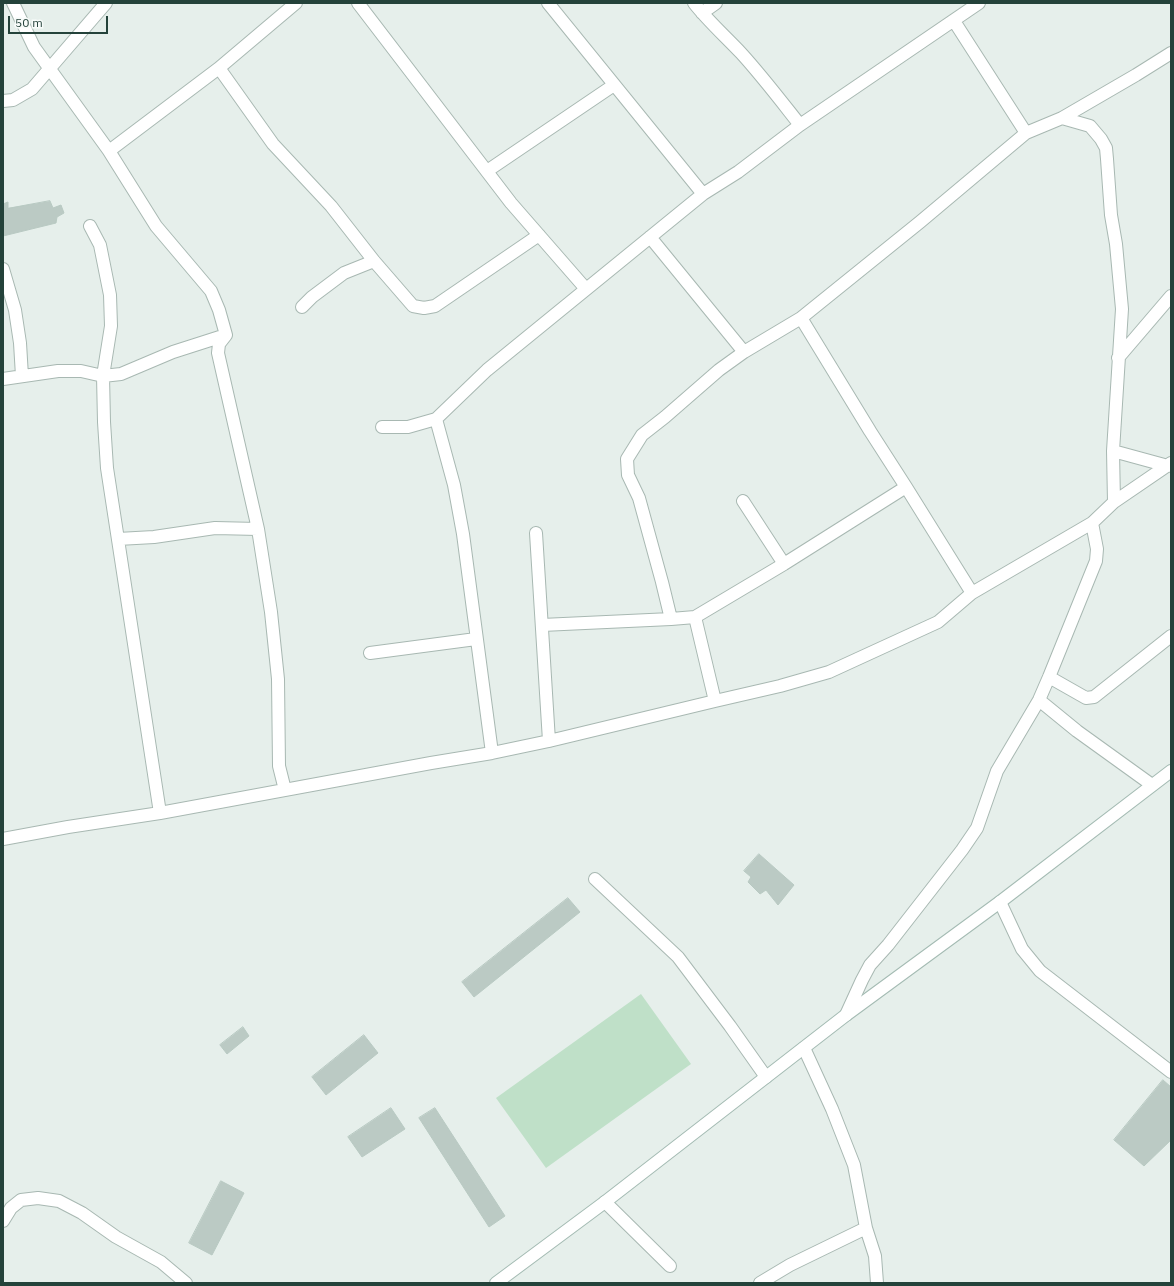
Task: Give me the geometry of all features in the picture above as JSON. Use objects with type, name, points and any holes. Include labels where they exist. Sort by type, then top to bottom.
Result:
[{"type":"street","points":[[13,3],[34,47],[50,67],[60,85],[109,152],[156,226],[211,291],[219,310],[226,334]]},
{"type":"street","points":[[3,101],[13,100],[32,89],[106,3]]},
{"type":"street","points":[[109,152],[219,68],[296,3]]},
{"type":"street","points":[[358,3],[511,203],[586,289]]},
{"type":"street","points":[[548,3],[703,194]]},
{"type":"street","points":[[694,3],[752,66],[800,125]]},
{"type":"street","points":[[702,13],[716,3]]},
{"type":"street","points":[[382,427],[408,426],[436,419],[487,370],[703,194],[738,172],[800,125],[979,3]]},
{"type":"street","points":[[954,21],[1026,133]]},
{"type":"street","points":[[671,619],[638,498],[628,475],[627,459],[642,435],[719,370],[744,352],[801,318],[920,222],[1026,133],[1062,118],[1136,75],[1171,52]]},
{"type":"street","points":[[219,68],[273,144],[331,206],[374,261],[413,306],[424,308],[435,306],[538,234]]},
{"type":"street","points":[[487,171],[614,85]]},
{"type":"street","points":[[1062,118],[1090,126],[1101,139],[1106,148],[1111,215],[1116,244],[1122,309],[1113,451],[1114,502]]},
{"type":"street","points":[[90,226],[100,245],[110,295],[111,326],[103,376],[107,468],[160,813]]},
{"type":"street","points":[[650,237],[744,352]]},
{"type":"street","points":[[302,307],[312,297],[344,273],[374,261]]},
{"type":"street","points":[[3,269],[15,310],[20,343],[22,376]]},
{"type":"street","points":[[1118,358],[1171,296]]},
{"type":"street","points":[[801,318],[972,593]]},
{"type":"street","points":[[3,379],[58,371],[81,371],[103,376],[121,374],[173,352],[226,334]]},
{"type":"street","points":[[226,334],[219,344],[218,353],[258,529],[271,612],[278,679],[279,766],[285,790]]},
{"type":"street","points":[[436,419],[454,485],[463,534],[492,753]]},
{"type":"street","points":[[1113,451],[1170,465]]},
{"type":"street","points":[[3,839],[68,827],[160,813],[492,753],[549,741],[780,686],[829,672],[938,622],[972,593],[1092,523],[1114,502],[1170,465]]},
{"type":"street","points":[[542,625],[695,617],[784,564],[906,487]]},
{"type":"street","points":[[743,501],[784,564]]},
{"type":"street","points":[[846,1015],[870,965],[888,945],[962,850],[977,828],[997,771],[1039,700],[1096,561],[1097,549],[1092,523]]},
{"type":"street","points":[[118,539],[154,537],[215,528],[258,529]]},
{"type":"street","points":[[536,533],[549,741]]},
{"type":"street","points":[[695,617],[715,701]]},
{"type":"street","points":[[1049,677],[1086,698],[1094,697],[1171,636]]},
{"type":"street","points":[[370,653],[476,639]]},
{"type":"street","points":[[1039,700],[1077,731],[1152,785]]},
{"type":"street","points":[[496,1283],[604,1202],[846,1015],[1000,902],[1171,771]]},
{"type":"street","points":[[595,879],[678,957],[766,1077]]},
{"type":"street","points":[[1000,902],[1022,949],[1040,971],[1171,1072]]},
{"type":"street","points":[[804,1048],[832,1109],[854,1165],[866,1228],[875,1256],[877,1283]]},
{"type":"street","points":[[3,1221],[11,1208],[21,1200],[38,1198],[58,1201],[82,1214],[116,1237],[161,1262],[186,1283]]},
{"type":"street","points":[[604,1202],[670,1266]]},
{"type":"street","points":[[760,1283],[790,1265],[866,1228]]},
{"type":"green space","points":[[641,994],[691,1064],[546,1168],[496,1098]]},
{"type":"building","points":[[50,201],[53,208],[61,205],[64,213],[57,217],[56,223],[3,236],[3,204],[8,202],[8,208]]},
{"type":"building","points":[[759,854],[794,885],[778,905],[766,890],[760,894],[748,882],[751,877],[744,871]]},
{"type":"building","points":[[568,898],[580,912],[474,997],[462,982]]},
{"type":"building","points":[[243,1027],[249,1036],[227,1054],[220,1045]]},
{"type":"building","points":[[364,1035],[378,1053],[326,1095],[312,1077]]},
{"type":"building","points":[[1163,1080],[1171,1087],[1171,1140],[1144,1166],[1114,1140]]},
{"type":"building","points":[[391,1108],[405,1129],[362,1157],[348,1137]]},
{"type":"building","points":[[435,1108],[505,1216],[489,1227],[419,1118]]},
{"type":"building","points":[[221,1181],[244,1193],[212,1255],[189,1243]]}]
